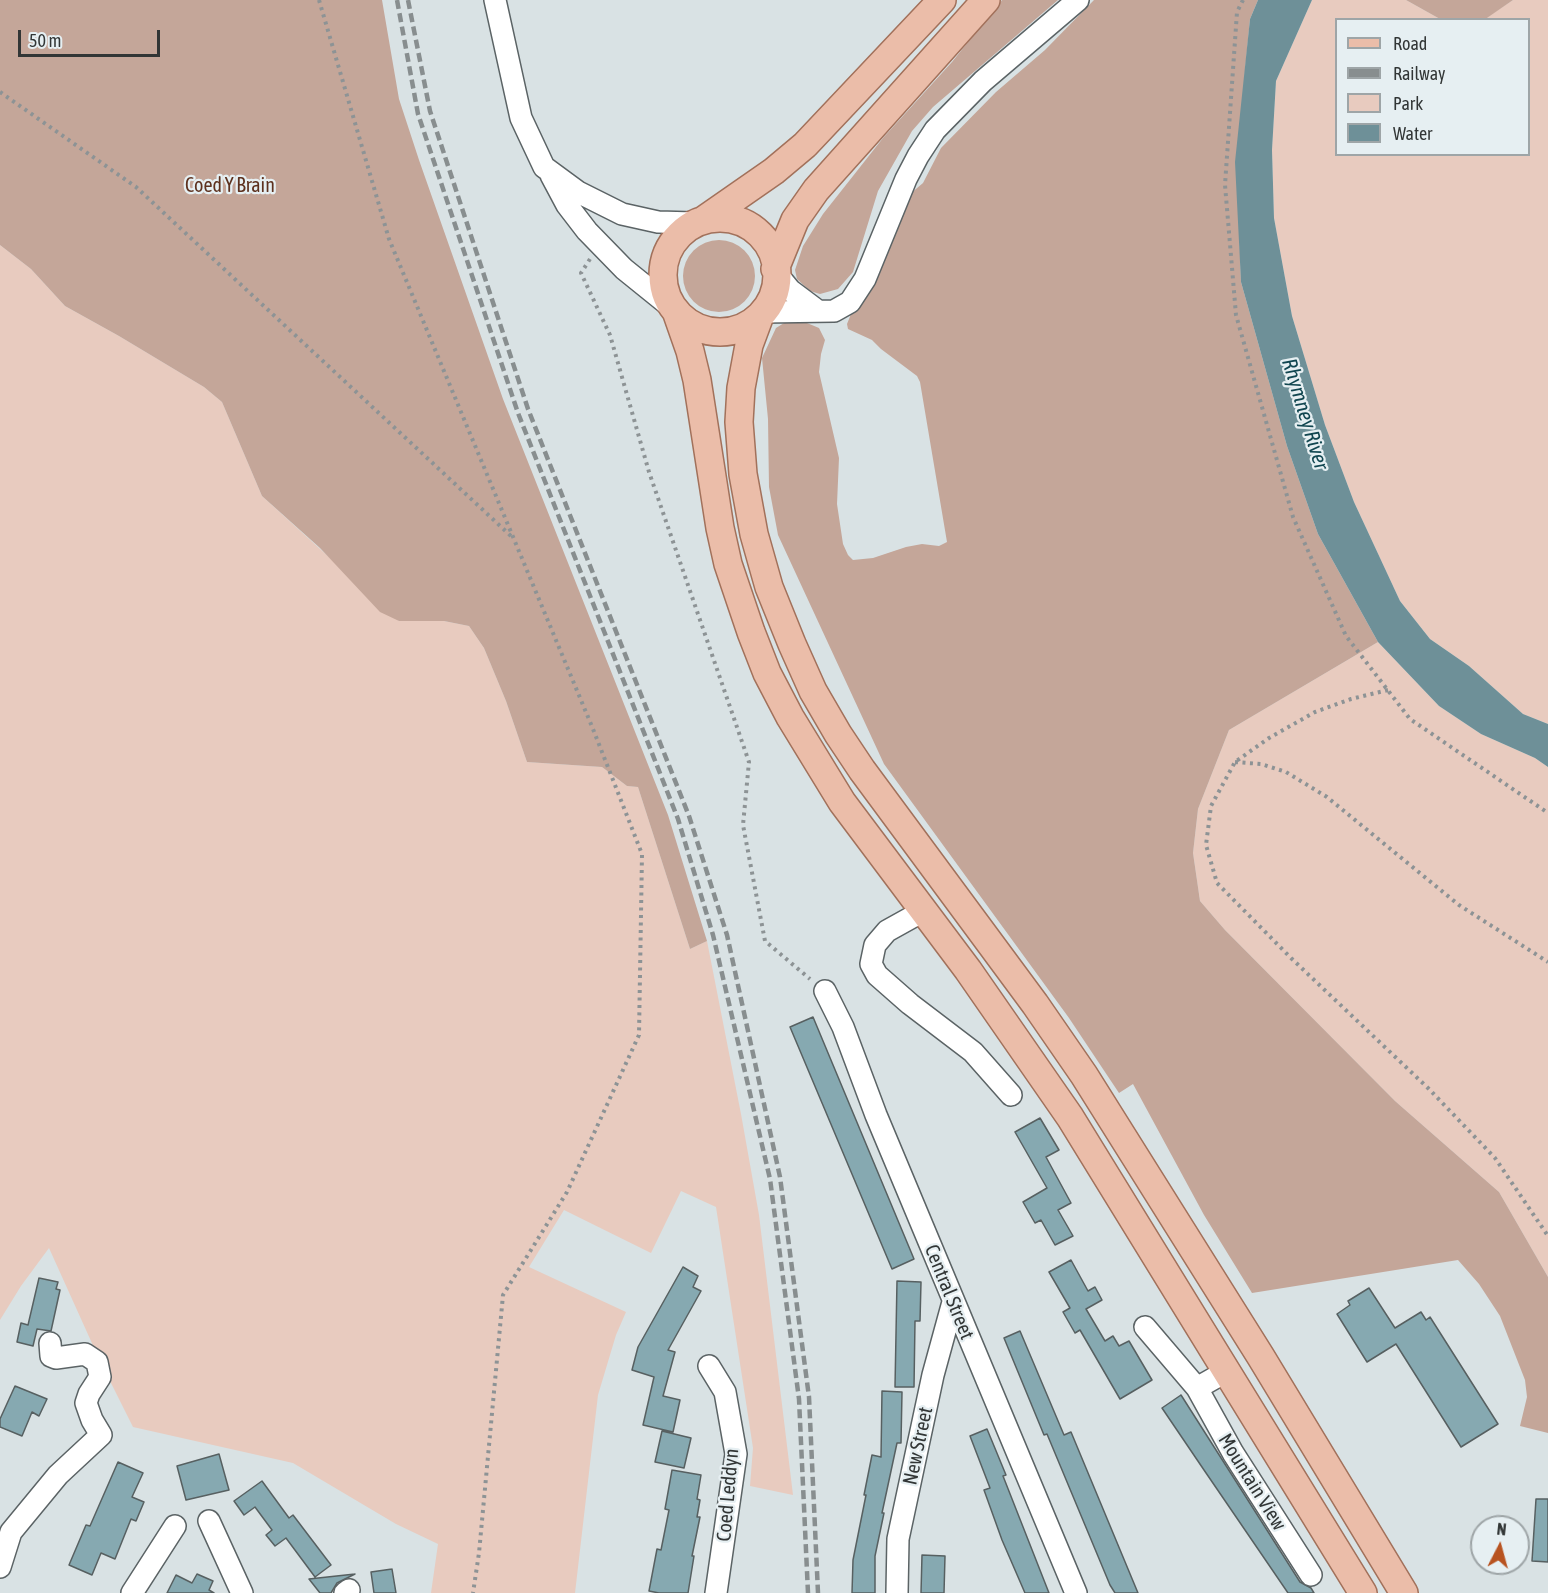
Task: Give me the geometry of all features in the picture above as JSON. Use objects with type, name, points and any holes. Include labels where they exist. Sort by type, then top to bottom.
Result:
[{"type":"main road","points":[[942,0],[805,145],[774,171],[684,230],[675,239],[664,264],[663,279],[666,293],[676,311],[686,338],[697,380],[720,528],[728,564],[747,623],[767,673],[790,717],[842,802],[1002,1017],[1070,1116],[1363,1593]]},
{"type":"main road","points":[[986,0],[816,190],[795,220],[776,271],[773,295],[761,315],[749,345],[741,388],[739,422],[742,474],[752,527],[769,587],[792,644],[813,691],[838,734],[1035,1004],[1084,1075],[1261,1357],[1404,1593]]},
{"type":"main road","points":[[699,221],[730,220],[744,224],[767,243],[776,271]]},
{"type":"main road","points":[[676,311],[695,325],[720,332],[741,328],[761,315]]},
{"type":"street","points":[[495,0],[521,118],[544,167],[578,192],[622,214],[658,222],[699,221]]},
{"type":"street","points":[[761,315],[834,311],[842,308],[857,294],[906,179],[935,130],[983,81],[1077,0]]},
{"type":"street","points":[[550,172],[571,210],[600,244],[624,268],[676,311]]},
{"type":"street","points":[[776,271],[790,290],[818,311]]},
{"type":"street","points":[[923,911],[887,931],[875,945],[871,964],[877,975],[910,1004],[973,1052],[1011,1095]]},
{"type":"street","name":"Central Street","points":[[825,991],[843,1027],[876,1115],[1076,1593]]},
{"type":"street","name":"New Street","points":[[897,1593],[898,1539],[933,1375],[953,1302]]},
{"type":"street","name":"Mountain View","points":[[1145,1327],[1197,1388],[1233,1454],[1311,1575]]},
{"type":"street","points":[[0,1567],[11,1532],[58,1475],[102,1435],[92,1420],[87,1403],[89,1394],[100,1377],[97,1362],[85,1354],[56,1358],[51,1356],[50,1343]]},
{"type":"street","name":"Coed Leddyn","points":[[709,1366],[725,1392],[736,1454],[716,1593]]},
{"type":"street","points":[[1197,1388],[1227,1371]]},
{"type":"street","points":[[209,1521],[242,1593]]},
{"type":"street","points":[[132,1593],[175,1526]]},
{"type":"path","points":[[319,0],[389,239],[642,854],[639,1035],[567,1192],[504,1295],[480,1554],[473,1593]]},
{"type":"path","points":[[1243,0],[1237,12],[1225,185],[1236,315],[1293,518],[1346,636],[1410,718],[1548,813]]},
{"type":"path","points":[[0,92],[136,188],[514,539]]},
{"type":"path","points":[[600,244],[581,273],[610,335],[649,472],[749,762],[743,825],[765,941],[825,991]]},
{"type":"path","points":[[1389,690],[1351,699],[1316,712],[1269,738],[1235,762],[1210,806],[1206,845],[1217,883],[1283,951],[1429,1089],[1495,1158],[1548,1236]]},
{"type":"path","points":[[1235,762],[1261,764],[1286,772],[1327,797],[1459,905],[1548,962]]},
{"type":"green space","name":"Coed Y Brain","points":[[0,0],[382,0],[399,99],[419,160],[503,399],[668,815],[707,941],[690,949],[638,787],[627,786],[602,767],[527,762],[506,701],[484,648],[469,626],[444,621],[399,621],[380,612],[320,548],[262,496],[222,402],[204,387],[65,306],[31,269],[0,245]]},
{"type":"green space","points":[[1002,0],[1058,0],[933,107],[912,131],[878,191],[853,272],[838,289],[820,294],[810,291],[797,279],[795,270],[803,246],[823,214],[883,138],[952,62]]},
{"type":"green space","points":[[1094,0],[1258,0],[1250,19],[1245,71],[1239,224],[1241,282],[1287,446],[1318,534],[1378,642],[1229,730],[1198,809],[1193,853],[1200,901],[1225,930],[1395,1101],[1499,1192],[1548,1277],[1548,1433],[1520,1426],[1527,1397],[1525,1380],[1500,1316],[1479,1284],[1458,1260],[1252,1293],[1204,1215],[1133,1084],[1119,1093],[1069,1018],[884,764],[778,535],[769,487],[768,419],[762,358],[776,328],[784,323],[794,322],[807,323],[819,328],[825,340],[819,372],[839,458],[837,504],[843,544],[848,555],[853,560],[873,558],[906,547],[922,544],[939,546],[947,542],[920,382],[917,376],[872,340],[848,329],[847,324],[851,314],[862,300],[910,194],[923,183],[941,148],[996,92],[1045,50]]},
{"type":"green space","points":[[1312,0],[1406,0],[1438,18],[1335,18],[1335,156],[1530,156],[1530,18],[1486,18],[1513,0],[1548,0],[1548,724],[1523,714],[1469,666],[1430,639],[1400,601],[1354,502],[1325,425],[1292,316],[1274,218],[1272,150],[1276,81]]},
{"type":"green space","points":[[1406,0],[1513,0],[1487,18],[1438,18]]},
{"type":"green space","points":[[719,240],[739,246],[749,256],[755,276],[749,296],[739,306],[719,312],[699,306],[689,296],[683,276],[689,256],[699,246]]},
{"type":"green space","points":[[0,245],[31,269],[65,306],[204,387],[222,402],[262,496],[399,621],[444,621],[469,626],[484,648],[506,701],[527,762],[602,767],[627,786],[638,787],[690,949],[707,941],[759,1215],[793,1495],[750,1486],[753,1448],[716,1207],[681,1191],[651,1253],[564,1210],[529,1267],[626,1312],[616,1335],[598,1395],[575,1593],[431,1593],[438,1544],[396,1524],[293,1463],[133,1427],[100,1361],[49,1248],[0,1320]]},
{"type":"green space","points":[[1378,642],[1439,706],[1481,734],[1535,758],[1548,767],[1548,1277],[1499,1192],[1395,1101],[1225,930],[1200,901],[1193,853],[1198,809],[1229,730]]},
{"type":"water","name":"Rhymney River","points":[[1258,0],[1312,0],[1276,81],[1272,150],[1274,218],[1292,316],[1325,425],[1354,502],[1400,601],[1430,639],[1469,666],[1523,714],[1548,724],[1548,767],[1535,758],[1481,734],[1439,706],[1378,642],[1318,534],[1287,446],[1241,282],[1235,162],[1250,19]]},
{"type":"building","points":[[813,1017],[914,1259],[892,1269],[790,1027]]},
{"type":"building","points":[[1040,1118],[1059,1150],[1046,1157],[1071,1203],[1058,1210],[1073,1236],[1055,1245],[1041,1220],[1035,1223],[1023,1202],[1047,1188],[1015,1132]]},
{"type":"building","points":[[1071,1260],[1088,1291],[1095,1287],[1102,1300],[1086,1309],[1105,1341],[1113,1336],[1119,1346],[1129,1341],[1152,1380],[1120,1399],[1080,1330],[1075,1333],[1063,1312],[1070,1308],[1049,1272]]},
{"type":"building","points":[[683,1267],[698,1276],[693,1287],[701,1291],[668,1350],[675,1352],[663,1396],[680,1400],[673,1432],[643,1425],[654,1377],[632,1370],[638,1347]]},
{"type":"building","points":[[39,1278],[58,1282],[56,1289],[60,1290],[51,1331],[37,1329],[33,1346],[17,1342],[21,1323],[28,1325]]},
{"type":"building","points":[[897,1281],[921,1282],[920,1321],[915,1321],[914,1387],[895,1387]]},
{"type":"building","points":[[1369,1288],[1395,1328],[1421,1312],[1426,1320],[1430,1317],[1498,1424],[1461,1447],[1396,1344],[1367,1362],[1337,1314],[1350,1305],[1348,1301]]},
{"type":"building","points":[[1020,1331],[1064,1435],[1071,1432],[1138,1593],[1115,1593],[1110,1585],[1004,1338]]},
{"type":"building","points":[[15,1386],[47,1399],[39,1416],[32,1412],[22,1436],[0,1427],[0,1419]]},
{"type":"building","points":[[882,1391],[902,1392],[901,1443],[897,1443],[882,1513],[884,1513],[875,1556],[875,1593],[852,1593],[853,1560],[872,1455],[881,1457]]},
{"type":"building","points":[[1181,1395],[1300,1582],[1311,1588],[1314,1593],[1288,1593],[1162,1408]]},
{"type":"building","points":[[987,1429],[1049,1593],[1025,1593],[1002,1540],[984,1490],[990,1488],[970,1436]]},
{"type":"building","points":[[662,1431],[691,1438],[684,1468],[655,1462]]},
{"type":"building","points":[[219,1454],[229,1490],[186,1500],[177,1466]]},
{"type":"building","points":[[118,1462],[143,1473],[132,1497],[144,1502],[136,1521],[131,1519],[115,1559],[101,1553],[92,1575],[69,1565],[86,1525],[90,1526]]},
{"type":"building","points":[[672,1470],[701,1475],[697,1499],[700,1500],[697,1517],[700,1517],[692,1556],[694,1556],[688,1593],[649,1591],[657,1549],[661,1550],[669,1510],[665,1509]]},
{"type":"building","points":[[262,1481],[289,1518],[293,1515],[331,1565],[315,1577],[286,1538],[275,1546],[266,1535],[272,1530],[255,1507],[244,1515],[234,1501]]},
{"type":"building","points":[[1536,1499],[1548,1499],[1548,1562],[1532,1561]]},
{"type":"building","points":[[922,1555],[945,1556],[944,1593],[921,1593]]},
{"type":"building","points":[[392,1569],[396,1593],[374,1593],[371,1572]]},
{"type":"building","points":[[197,1574],[213,1581],[209,1590],[214,1593],[167,1593],[176,1575],[192,1583]]},
{"type":"building","points":[[355,1574],[337,1583],[331,1593],[320,1593],[309,1579]]},
{"type":"railway","points":[[397,0],[418,114],[518,413],[678,819],[713,935],[770,1179],[799,1399],[808,1593]]},
{"type":"railway","points":[[408,0],[430,111],[528,409],[689,816],[727,935],[780,1177],[809,1397],[818,1593]]}]
